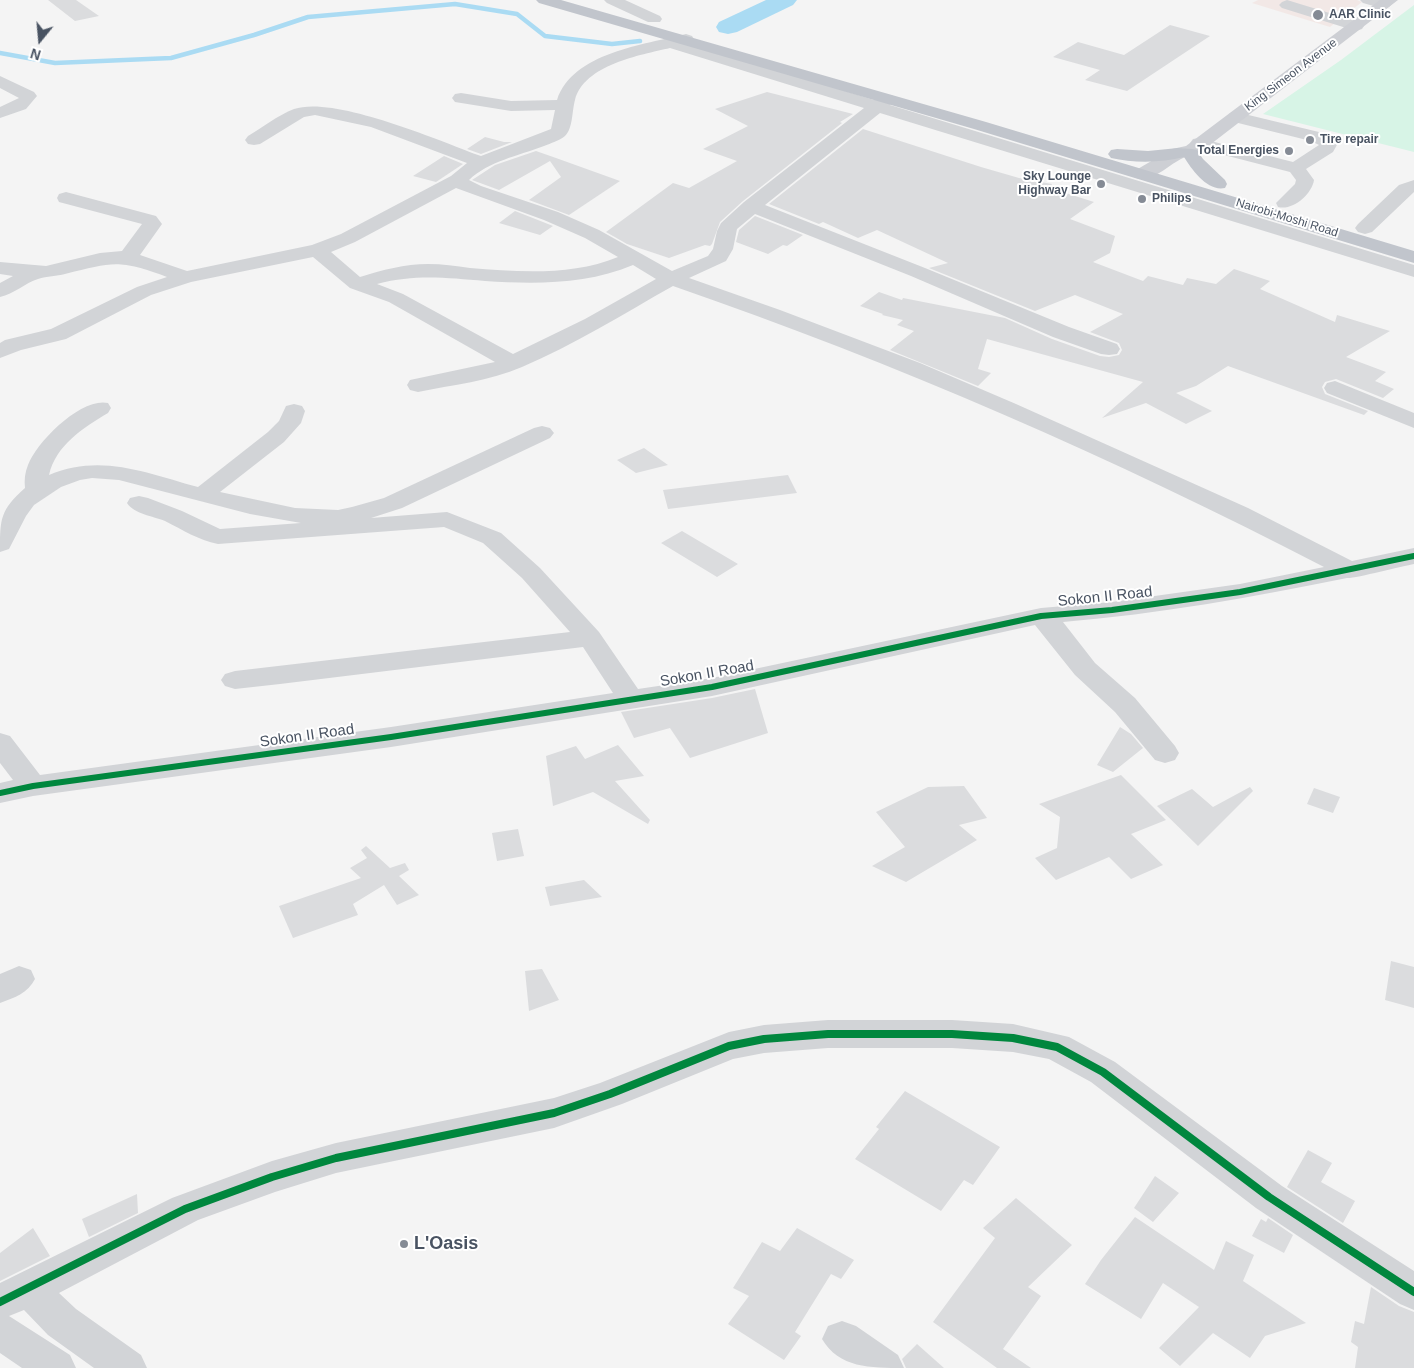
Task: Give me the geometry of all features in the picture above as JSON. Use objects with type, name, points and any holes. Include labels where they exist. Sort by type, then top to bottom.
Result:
[{"type":"highway","points":[[544,0],[881,102],[1078,149],[1148,156],[1190,150],[1196,162],[1218,184]]},
{"type":"highway","points":[[584,0],[654,19],[1158,173]]},
{"type":"highway","points":[[1117,154],[1158,173]]},
{"type":"highway","name":"Nairobi-Moshi Road","points":[[1158,173],[1218,184],[1414,243]]},
{"type":"highway","name":"Nairobi-Moshi Road","points":[[1158,173],[1414,257]]},
{"type":"main road","name":"King Simeon Avenue","points":[[1158,173],[1236,117],[1387,2]]},
{"type":"street","points":[[612,0],[654,19]]},
{"type":"street","points":[[1368,0],[1387,2]]},
{"type":"street","points":[[1287,5],[1356,26]]},
{"type":"street","points":[[0,352],[13,345],[58,334],[79,326],[130,297],[186,276],[317,250],[348,238],[458,180],[483,163],[559,132],[563,105],[572,85],[580,75],[594,67],[679,41]]},
{"type":"street","points":[[0,81],[28,96],[26,102],[0,113]]},
{"type":"street","points":[[461,98],[511,106],[563,105]]},
{"type":"street","points":[[418,385],[486,371],[513,363],[592,323],[671,279],[720,256],[724,248],[725,232],[728,227],[751,206],[881,102],[1414,271]]},
{"type":"street","points":[[254,140],[299,113],[316,110],[376,123],[483,163]]},
{"type":"street","points":[[1190,150],[1296,168],[1327,148],[1329,143],[1317,137],[1236,117]]},
{"type":"street","points":[[1285,203],[1304,186],[1304,180],[1296,168]]},
{"type":"street","points":[[458,180],[464,186],[551,216],[592,234],[671,279],[773,314],[912,368],[1008,409],[1239,513],[1352,570]]},
{"type":"street","points":[[1365,228],[1406,189],[1414,186]]},
{"type":"street","points":[[66,198],[149,220],[152,224],[146,234],[135,244],[128,258]]},
{"type":"street","points":[[751,206],[918,272],[1061,332],[1109,349]]},
{"type":"street","points":[[317,250],[356,284],[396,298],[513,363]]},
{"type":"street","points":[[0,268],[34,273],[52,272],[106,258],[128,258],[186,276]]},
{"type":"street","points":[[356,284],[388,275],[416,271],[519,276],[590,272],[608,269],[633,258]]},
{"type":"street","points":[[0,291],[34,273]]},
{"type":"street","points":[[1335,388],[1414,421]]},
{"type":"street","points":[[37,492],[36,475],[44,457],[61,435],[80,420],[100,408]]},
{"type":"street","points":[[202,495],[276,437],[290,423],[294,411]]},
{"type":"street","points":[[0,544],[11,518],[20,505],[51,483],[94,470],[108,471],[251,506],[312,517],[339,516],[367,512],[393,503],[542,433]]},
{"type":"street","points":[[139,503],[173,516],[200,532],[218,537],[447,519],[492,538],[531,573],[590,638],[630,700]]},
{"type":"street","name":"Sokon II Road","points":[[0,793],[33,786],[363,741],[712,687],[1041,616],[1112,610],[1184,600],[1352,570],[1414,556]]},
{"type":"street","points":[[1041,616],[1055,630],[1085,669],[1125,705],[1165,753]]},
{"type":"street","points":[[235,680],[318,672],[480,649],[590,638]]},
{"type":"street","points":[[0,743],[33,786]]},
{"type":"street","points":[[14,1296],[185,1209],[272,1177],[336,1158],[554,1113],[610,1094],[729,1046],[764,1039],[828,1034],[952,1034],[1012,1038],[1057,1047],[1103,1072],[1269,1197],[1414,1292]]},
{"type":"street","points":[[14,1296],[62,1322],[127,1368]]},
{"type":"street","points":[[0,1331],[56,1368]]},
{"type":"street","points":[[842,1339],[884,1368]]},
{"type":"shaded area","name":"AAR Clinic","points":[[1258,0],[1357,0],[1362,2],[1330,27],[1252,3]]},
{"type":"green space","points":[[1414,5],[1414,152],[1263,114],[1341,60]]},
{"type":"building","points":[[48,0],[76,0],[99,16],[75,21]]},
{"type":"building","points":[[1170,25],[1210,36],[1127,91],[1085,80],[1100,70],[1053,57],[1078,42],[1124,55]]},
{"type":"building","points":[[767,92],[853,114],[840,122],[842,123],[743,201],[720,222],[710,246],[705,245],[669,258],[627,244],[606,232],[673,183],[689,188],[737,161],[703,149],[748,126],[715,109]]},
{"type":"building","points":[[863,129],[981,167],[1019,178],[1052,184],[1050,188],[1094,202],[1070,219],[1115,236],[1110,253],[1093,262],[1143,281],[1148,276],[1183,285],[1187,278],[1216,284],[1234,269],[1270,281],[1260,289],[1335,322],[1337,315],[1390,331],[1346,357],[1386,372],[1375,381],[1394,389],[1383,398],[1336,379],[1325,382],[1322,387],[1325,394],[1368,411],[1364,415],[1228,366],[1196,386],[1176,393],[1212,411],[1186,424],[1146,403],[1102,418],[1143,382],[987,339],[978,369],[991,373],[978,386],[890,350],[914,331],[897,325],[903,320],[882,315],[860,306],[879,292],[902,300],[903,298],[1005,318],[1052,339],[1100,356],[1109,357],[1119,355],[1122,350],[1119,343],[1090,332],[1123,314],[1075,295],[1035,311],[929,268],[948,263],[877,230],[858,238],[823,222],[819,224],[769,204]]},
{"type":"building","points":[[485,137],[512,142],[481,154],[467,149]]},
{"type":"building","points":[[536,151],[620,181],[569,215],[529,200],[561,177],[550,161],[499,190],[472,180],[495,165]]},
{"type":"building","points":[[444,156],[463,164],[436,182],[413,176]]},
{"type":"building","points":[[515,211],[553,226],[540,235],[499,223]]},
{"type":"building","points":[[755,216],[803,235],[787,246],[783,245],[768,254],[736,242],[739,230]]},
{"type":"building","points":[[644,448],[668,465],[636,473],[617,460]]},
{"type":"building","points":[[788,475],[797,493],[668,509],[663,490]]},
{"type":"building","points":[[682,531],[738,564],[717,577],[661,543]]},
{"type":"building","points":[[755,689],[768,733],[690,758],[670,728],[634,738],[621,712],[712,698]]},
{"type":"building","points":[[1120,727],[1131,734],[1143,748],[1113,772],[1097,765]]},
{"type":"building","points":[[618,745],[644,776],[615,781],[650,820],[648,824],[593,792],[553,806],[546,756],[576,746],[585,759]]},
{"type":"building","points":[[1121,775],[1166,820],[1131,834],[1163,865],[1131,879],[1109,857],[1056,880],[1035,858],[1057,848],[1060,817],[1039,804]]},
{"type":"building","points":[[964,786],[987,818],[959,825],[977,840],[906,882],[872,866],[905,847],[876,812],[928,787]]},
{"type":"building","points":[[1250,787],[1253,791],[1198,846],[1157,806],[1192,789],[1213,807]]},
{"type":"building","points":[[1314,788],[1340,797],[1333,813],[1307,804]]},
{"type":"building","points":[[518,829],[524,856],[497,861],[492,833]]},
{"type":"building","points":[[366,846],[390,868],[405,863],[409,870],[399,876],[419,895],[397,905],[384,885],[353,904],[358,915],[293,938],[279,906],[361,878],[350,868],[367,858],[361,850]]},
{"type":"building","points":[[584,880],[602,897],[550,906],[545,887]]},
{"type":"building","points":[[1391,961],[1414,967],[1414,1008],[1385,1000]]},
{"type":"building","points":[[542,969],[559,1000],[529,1011],[525,971]]},
{"type":"building","points":[[905,1091],[1000,1147],[973,1185],[964,1180],[941,1211],[855,1159],[879,1129],[876,1127]]},
{"type":"building","points":[[1308,1150],[1332,1163],[1321,1182],[1355,1201],[1343,1223],[1287,1187]]},
{"type":"building","points":[[1155,1176],[1179,1193],[1153,1222],[1134,1208]]},
{"type":"building","points":[[137,1194],[138,1213],[89,1237],[82,1219]]},
{"type":"building","points":[[1016,1198],[1072,1245],[1028,1287],[1041,1296],[1003,1349],[1031,1368],[997,1368],[933,1322],[995,1238],[983,1228]]},
{"type":"building","points":[[1135,1217],[1214,1270],[1226,1241],[1254,1255],[1243,1281],[1306,1323],[1265,1336],[1250,1358],[1213,1333],[1180,1366],[1159,1348],[1199,1307],[1163,1283],[1141,1319],[1085,1284],[1101,1260]]},
{"type":"building","points":[[1268,1218],[1293,1235],[1284,1253],[1252,1236],[1261,1219],[1266,1222]]},
{"type":"building","points":[[33,1228],[50,1256],[0,1281],[0,1253]]},
{"type":"building","points":[[797,1228],[854,1260],[841,1279],[831,1274],[795,1332],[801,1336],[784,1360],[728,1324],[749,1296],[733,1288],[762,1242],[780,1251]]},
{"type":"building","points":[[1371,1287],[1399,1306],[1414,1312],[1414,1368],[1355,1368],[1358,1347],[1351,1342],[1355,1321],[1364,1324]]},
{"type":"building","points":[[917,1344],[944,1368],[906,1368],[902,1359]]},
{"type":"waterway","points":[[728,27],[785,0]]},
{"type":"waterway","points":[[0,53],[55,63],[171,58],[254,35],[308,17],[455,4],[517,14],[545,36],[612,44],[640,41]]},
{"type":"cycle path","points":[[0,793],[33,786],[391,737],[712,687],[1041,616],[1112,610],[1240,592],[1414,556]]},
{"type":"cycle path","points":[[0,1302],[185,1209],[272,1177],[336,1158],[554,1113],[610,1094],[729,1046],[764,1039],[828,1034],[952,1034],[1013,1038],[1057,1047],[1103,1072],[1269,1197],[1414,1292]]},
{"type":"place","name":"AAR Clinic","points":[[1318,15]]},
{"type":"place","name":"Tire repair","points":[[1310,140]]},
{"type":"place","name":"Total Energies","points":[[1289,151]]},
{"type":"place","name":"Sky Lounge Highway Bar","points":[[1101,184]]},
{"type":"place","name":"Philips","points":[[1142,199]]},
{"type":"place","name":"L'Oasis","points":[[404,1244]]}]
